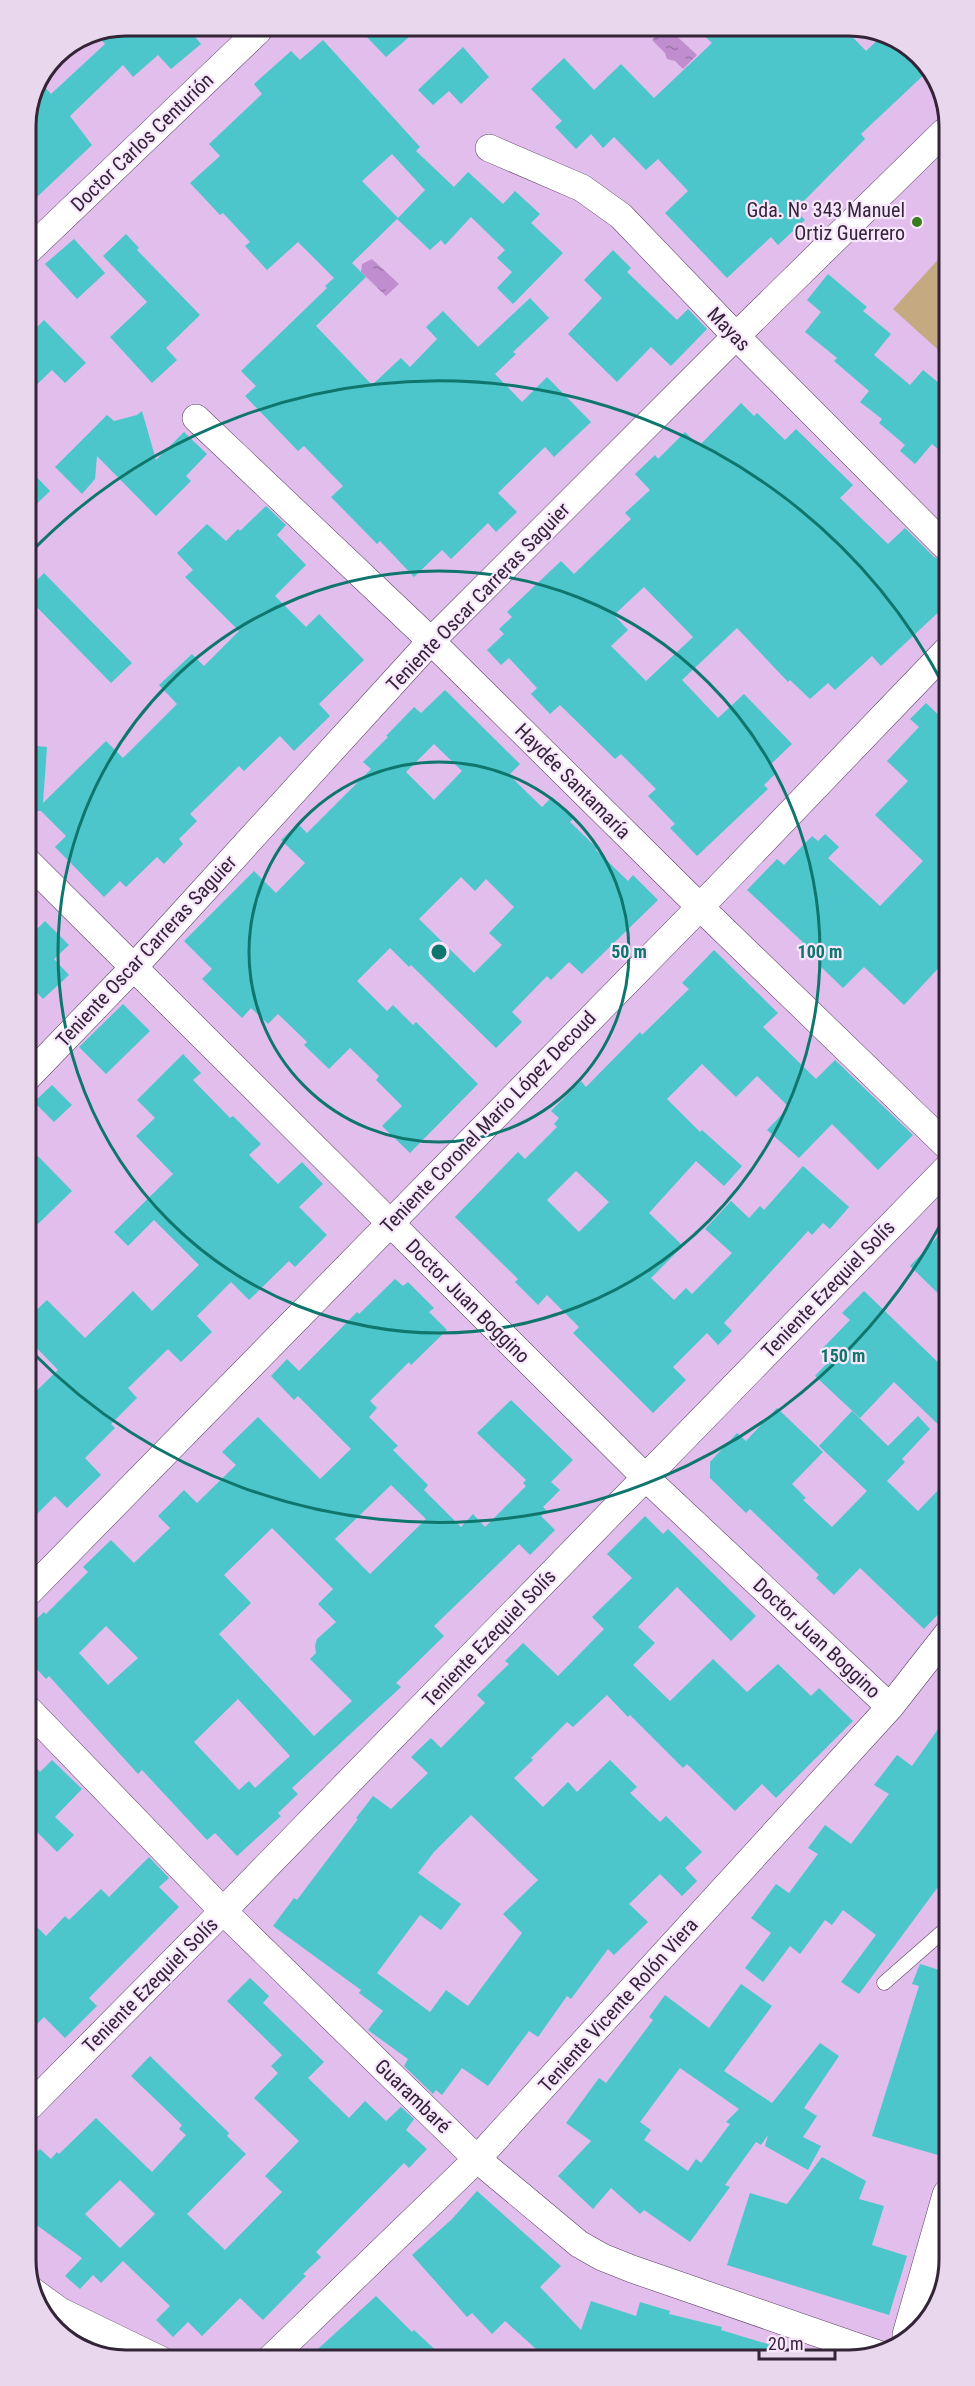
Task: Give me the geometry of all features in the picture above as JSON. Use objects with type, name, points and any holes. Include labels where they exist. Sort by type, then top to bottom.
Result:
[{"type":"main road","points":[[912,2325],[939,2230]]},
{"type":"street","name":"Doctor Carlos Centurión","points":[[36,243],[254,36]]},
{"type":"street","name":"Teniente Oscar Carreras Saguier","points":[[36,1069],[134,967],[431,641],[939,137]]},
{"type":"street","name":"Mayas","points":[[489,148],[582,188],[621,216],[736,336],[939,540]]},
{"type":"street","name":"Haydée Santamaría","points":[[196,418],[431,641],[700,907],[939,1138]]},
{"type":"street","name":"Teniente Coronel Mario López Decoud","points":[[36,1585],[700,907],[939,658]]},
{"type":"street","name":"Doctor Juan Boggino","points":[[36,870],[645,1477],[891,1707]]},
{"type":"street","name":"Teniente Ezequiel Solís","points":[[36,2100],[224,1911],[939,1176]]},
{"type":"street","name":"Teniente Vicente Rolón Viera","points":[[279,2350],[477,2159],[891,1707],[939,1645]]},
{"type":"street","name":"Guarambaré","points":[[36,1717],[224,1911],[477,2159],[579,2244],[602,2257],[862,2348]]},
{"type":"street","points":[[46,2301],[60,2312],[140,2350]]},
{"type":"lane","points":[[884,1983],[939,1935]]},
{"type":"shaded area","points":[[939,259],[939,351],[893,309]]},
{"type":"water","points":[[656,36],[677,36],[697,55],[683,69],[675,61],[667,59],[665,53],[652,40]]},
{"type":"water","points":[[372,259],[399,284],[386,296],[361,272],[362,264]]},
{"type":"building","points":[[126,36],[194,36],[201,44],[171,69],[158,55],[133,77],[123,65],[70,116],[92,145],[37,197],[36,120],[43,92],[45,88],[51,94],[105,44],[102,40]]},
{"type":"building","points":[[366,36],[410,36],[386,57]]},
{"type":"building","points":[[705,36],[852,36],[866,51],[877,41],[894,48],[913,62],[923,76],[861,134],[865,139],[795,210],[805,220],[778,245],[771,237],[727,278],[665,213],[688,191],[658,159],[646,170],[614,137],[603,148],[591,134],[576,149],[555,127],[562,121],[531,89],[564,58],[594,90],[621,64],[654,98],[712,43]]},
{"type":"building","points":[[323,40],[420,147],[416,151],[454,187],[468,172],[503,204],[515,191],[540,214],[531,223],[563,253],[513,304],[497,288],[512,272],[497,258],[505,250],[471,217],[445,245],[441,240],[430,250],[397,219],[352,263],[366,277],[316,326],[372,385],[401,358],[410,367],[437,339],[426,327],[443,311],[478,347],[530,298],[549,318],[513,352],[516,354],[495,374],[522,402],[547,377],[591,422],[554,457],[545,447],[498,493],[517,512],[496,532],[488,523],[451,559],[442,550],[414,577],[380,541],[377,544],[331,497],[343,486],[304,446],[298,451],[245,396],[256,386],[241,371],[327,288],[325,286],[334,278],[298,242],[267,270],[245,246],[250,242],[190,183],[220,156],[209,144],[262,94],[254,84],[291,51],[300,60]],"holes":[[[392,154],[425,190],[398,218],[362,181]]]},
{"type":"building","points":[[463,47],[489,77],[461,104],[449,91],[433,105],[418,90]]},
{"type":"building","points":[[126,234],[139,248],[137,250],[200,315],[166,348],[177,360],[152,383],[110,337],[147,302],[103,256]]},
{"type":"building","points":[[74,239],[105,273],[77,299],[45,264]]},
{"type":"building","points":[[613,250],[631,268],[627,272],[677,320],[688,309],[707,329],[671,366],[651,347],[617,382],[568,334],[602,298],[584,280]]},
{"type":"building","points":[[828,274],[867,307],[863,311],[891,334],[874,355],[910,385],[923,370],[939,383],[939,450],[932,444],[915,464],[900,451],[905,445],[879,423],[882,419],[860,402],[869,391],[834,361],[837,358],[805,332],[821,312],[807,300]]},
{"type":"building","points":[[44,320],[86,363],[65,383],[52,370],[36,385],[36,328]]},
{"type":"building","points":[[741,403],[754,416],[757,413],[785,440],[796,429],[853,485],[840,498],[888,544],[905,528],[939,559],[939,612],[881,666],[872,656],[835,690],[828,683],[810,699],[790,680],[788,682],[737,628],[682,680],[718,718],[744,694],[792,744],[770,765],[777,772],[764,785],[768,789],[697,856],[670,828],[675,824],[648,796],[656,789],[621,754],[615,759],[560,705],[550,714],[531,694],[537,688],[509,658],[501,665],[487,650],[504,634],[499,629],[512,617],[507,612],[561,561],[574,574],[631,519],[625,513],[650,490],[635,474],[655,455],[658,459],[685,432],[699,446]],"holes":[[[644,587],[693,637],[646,681],[611,646],[628,630],[614,615]]]},
{"type":"building","points":[[142,411],[156,460],[184,432],[207,454],[186,476],[191,481],[156,516],[97,456],[95,479],[82,494],[55,467],[107,415],[114,421],[137,415]]},
{"type":"building","points":[[36,476],[50,491],[36,504]]},
{"type":"building","points":[[266,506],[286,525],[277,535],[306,565],[275,596],[306,627],[319,614],[364,660],[319,704],[330,716],[294,751],[280,736],[244,771],[239,766],[190,814],[197,821],[179,839],[183,844],[164,864],[157,857],[126,887],[120,881],[104,897],[55,847],[66,836],[41,811],[36,811],[36,746],[47,747],[43,803],[106,741],[123,758],[177,704],[159,685],[192,654],[204,666],[239,631],[185,577],[193,570],[177,553],[207,524],[226,541],[238,529],[240,531]]},
{"type":"building","points":[[44,573],[132,663],[111,683],[36,606],[36,581]]},
{"type":"building","points":[[445,690],[520,764],[509,775],[542,807],[552,797],[574,818],[570,822],[597,848],[596,850],[628,881],[633,875],[658,900],[582,974],[569,962],[551,980],[547,976],[512,1012],[522,1022],[496,1048],[411,965],[409,967],[390,948],[357,981],[387,1011],[393,1005],[413,1025],[416,1022],[478,1084],[410,1153],[382,1126],[402,1106],[376,1080],[379,1076],[350,1048],[329,1069],[304,1045],[307,1042],[278,1014],[268,1024],[251,1008],[242,1018],[202,979],[212,969],[184,941],[254,871],[276,893],[305,863],[281,840],[298,824],[307,833],[371,769],[363,762],[388,737],[386,736],[414,707],[421,713]],"holes":[[[434,744],[462,771],[434,800],[406,772]],[[461,877],[475,891],[486,879],[514,907],[489,933],[502,945],[474,973],[419,919]]]},
{"type":"building","points":[[926,703],[939,715],[939,968],[904,1005],[864,967],[843,988],[818,964],[822,960],[747,890],[777,859],[784,865],[812,836],[818,841],[825,834],[839,847],[828,858],[880,906],[923,861],[875,815],[908,781],[887,761],[919,727],[910,719]]},
{"type":"building","points":[[45,921],[69,945],[54,959],[69,975],[43,999],[36,992],[36,930]]},
{"type":"building","points":[[714,950],[778,1013],[763,1027],[816,1079],[835,1060],[913,1135],[878,1170],[832,1124],[799,1158],[767,1130],[789,1107],[757,1076],[736,1097],[702,1064],[667,1099],[700,1132],[702,1130],[742,1166],[724,1186],[696,1161],[649,1213],[683,1246],[651,1278],[674,1300],[686,1288],[692,1294],[732,1253],[705,1229],[731,1201],[749,1218],[760,1206],[764,1210],[803,1166],[849,1207],[830,1229],[823,1223],[812,1235],[808,1231],[724,1323],[732,1331],[718,1345],[707,1333],[673,1367],[686,1380],[653,1413],[573,1333],[579,1327],[547,1295],[538,1305],[515,1282],[518,1279],[455,1217],[518,1152],[525,1159],[557,1127],[554,1124],[559,1118],[551,1111],[581,1081],[586,1087],[640,1032],[642,1035],[689,989],[682,983]],"holes":[[[576,1171],[609,1202],[579,1232],[547,1200]]]},
{"type":"building","points":[[123,1004],[150,1031],[106,1074],[79,1047]]},
{"type":"building","points":[[183,1054],[201,1073],[193,1080],[230,1118],[233,1116],[261,1144],[249,1155],[278,1184],[302,1162],[323,1184],[299,1207],[327,1235],[295,1267],[289,1261],[249,1300],[231,1282],[197,1316],[212,1332],[181,1362],[168,1349],[128,1388],[137,1398],[111,1424],[115,1428],[85,1458],[101,1475],[67,1508],[55,1496],[36,1515],[36,1391],[58,1370],[36,1347],[36,1310],[47,1300],[85,1338],[133,1291],[152,1311],[199,1265],[154,1220],[128,1246],[114,1232],[173,1174],[136,1136],[155,1118],[137,1100]]},
{"type":"building","points":[[52,1085],[72,1105],[54,1122],[36,1104],[36,1100]]},
{"type":"building","points":[[36,1154],[72,1191],[38,1224],[36,1222]]},
{"type":"building","points":[[939,1235],[939,1294],[910,1266]]},
{"type":"building","points":[[395,1279],[403,1286],[408,1282],[434,1308],[429,1312],[447,1330],[411,1365],[409,1362],[370,1401],[377,1408],[369,1417],[398,1446],[393,1450],[428,1485],[424,1490],[461,1527],[473,1514],[485,1527],[526,1486],[523,1483],[526,1480],[477,1433],[511,1400],[573,1460],[551,1482],[560,1490],[543,1507],[547,1511],[541,1516],[555,1530],[530,1555],[519,1544],[434,1626],[444,1636],[396,1683],[401,1687],[292,1788],[298,1794],[278,1813],[281,1816],[237,1856],[215,1833],[207,1840],[142,1770],[138,1774],[49,1676],[46,1679],[36,1668],[36,1619],[44,1612],[46,1614],[88,1572],[83,1567],[111,1540],[134,1563],[170,1528],[158,1516],[184,1490],[197,1503],[236,1465],[222,1452],[258,1417],[320,1479],[351,1449],[298,1396],[294,1400],[271,1376],[287,1359],[299,1371],[357,1312],[359,1314]],"holes":[[[391,1485],[426,1519],[370,1574],[335,1539]],[[272,1528],[333,1589],[318,1604],[336,1622],[317,1639],[316,1653],[310,1659],[352,1701],[314,1736],[219,1634],[251,1603],[224,1575]],[[106,1626],[138,1658],[108,1685],[79,1653]],[[238,1699],[290,1756],[255,1788],[249,1781],[239,1790],[194,1742]]]},
{"type":"building","points":[[864,1291],[939,1363],[939,1425],[894,1382],[860,1418],[815,1376],[831,1359],[821,1350],[850,1320],[842,1313]]},
{"type":"building","points":[[777,1408],[823,1452],[792,1484],[806,1498],[803,1500],[832,1527],[867,1491],[819,1446],[852,1411],[888,1446],[918,1416],[930,1429],[902,1459],[905,1462],[887,1481],[918,1511],[939,1489],[939,1613],[924,1629],[860,1568],[834,1595],[816,1578],[819,1575],[750,1509],[746,1513],[710,1478],[710,1462],[737,1433],[746,1441]]},
{"type":"building","points":[[645,1516],[663,1534],[668,1529],[756,1616],[731,1641],[677,1587],[638,1627],[655,1643],[633,1665],[670,1701],[713,1659],[747,1692],[778,1664],[811,1696],[819,1688],[853,1721],[776,1798],[762,1784],[735,1811],[687,1764],[683,1768],[607,1695],[573,1727],[567,1722],[514,1778],[543,1807],[568,1782],[577,1792],[610,1760],[637,1787],[630,1793],[660,1822],[666,1816],[702,1852],[685,1868],[697,1881],[682,1896],[660,1874],[629,1904],[648,1922],[614,1955],[608,1949],[571,1999],[567,1996],[538,2037],[529,2031],[488,2086],[462,2068],[442,2095],[436,2090],[433,2094],[404,2066],[408,2059],[368,2030],[383,2011],[359,1993],[361,1990],[273,1926],[294,1898],[297,1900],[373,1796],[391,1809],[428,1773],[411,1757],[431,1738],[441,1748],[485,1703],[477,1695],[509,1664],[505,1661],[523,1643],[558,1676],[604,1629],[592,1617],[632,1578],[607,1554]],"holes":[[[471,1815],[538,1880],[503,1914],[522,1933],[468,2006],[446,1990],[430,2012],[377,1973],[420,1915],[441,1930],[461,1904],[418,1873],[434,1852]]]},
{"type":"building","points":[[939,1728],[939,1886],[859,1994],[841,1982],[876,1935],[843,1910],[832,1925],[825,1920],[800,1954],[790,1946],[763,1982],[745,1968],[771,1933],[751,1918],[776,1884],[789,1893],[818,1854],[808,1848],[825,1825],[851,1844],[889,1794],[874,1785],[897,1755],[912,1766]]},
{"type":"building","points":[[52,1760],[82,1789],[55,1817],[74,1835],[57,1852],[36,1831],[36,1768],[40,1772]]},
{"type":"building","points":[[149,1857],[169,1878],[159,1887],[179,1907],[89,1998],[97,2006],[65,2038],[44,2017],[36,2025],[36,1926],[46,1936],[65,1916],[69,1920],[101,1889],[109,1897]]},
{"type":"building","points":[[920,1964],[939,1970],[938,2155],[872,2136],[919,1986],[912,1984]]},
{"type":"building","points":[[250,1978],[269,1996],[263,2003],[324,2062],[308,2078],[349,2118],[365,2101],[386,2121],[401,2107],[414,2119],[406,2130],[427,2149],[409,2168],[404,2163],[316,2252],[321,2257],[303,2274],[306,2276],[263,2320],[240,2298],[202,2336],[188,2322],[173,2337],[156,2320],[170,2306],[123,2261],[101,2283],[93,2275],[80,2289],[65,2276],[82,2258],[36,2225],[36,2153],[40,2149],[51,2159],[96,2118],[152,2172],[186,2135],[179,2129],[182,2125],[131,2076],[150,2056],[229,2133],[227,2136],[246,2154],[187,2214],[225,2250],[282,2192],[265,2176],[299,2141],[254,2098],[278,2073],[271,2066],[282,2055],[227,2001]],"holes":[[[120,2180],[155,2214],[120,2248],[85,2214]]]},
{"type":"building","points":[[741,1984],[772,2006],[724,2071],[772,2103],[820,2043],[839,2056],[804,2108],[817,2116],[803,2137],[821,2146],[808,2170],[765,2146],[768,2135],[761,2145],[756,2142],[725,2185],[730,2187],[690,2242],[644,2210],[640,2214],[611,2188],[593,2209],[558,2176],[591,2141],[566,2123],[599,2078],[606,2083],[653,2020],[649,2017],[665,1995],[709,2028]],"holes":[[[680,2068],[739,2109],[726,2122],[730,2124],[701,2163],[696,2159],[688,2171],[644,2140],[651,2130],[640,2122]]]},
{"type":"building","points":[[822,2157],[866,2181],[859,2199],[884,2206],[872,2245],[907,2256],[889,2315],[727,2265],[750,2193],[787,2204]]},
{"type":"building","points":[[477,2191],[561,2266],[540,2287],[581,2330],[591,2301],[636,2316],[640,2302],[670,2311],[669,2314],[722,2327],[721,2330],[788,2350],[537,2350],[505,2321],[492,2334],[472,2313],[467,2317],[412,2255],[452,2219]]},
{"type":"building","points":[[376,2296],[412,2332],[414,2330],[435,2350],[317,2350]]},
{"type":"place","name":"Gda. Nº 343 Manuel Ortiz Guerrero","points":[[917,222]]}]
